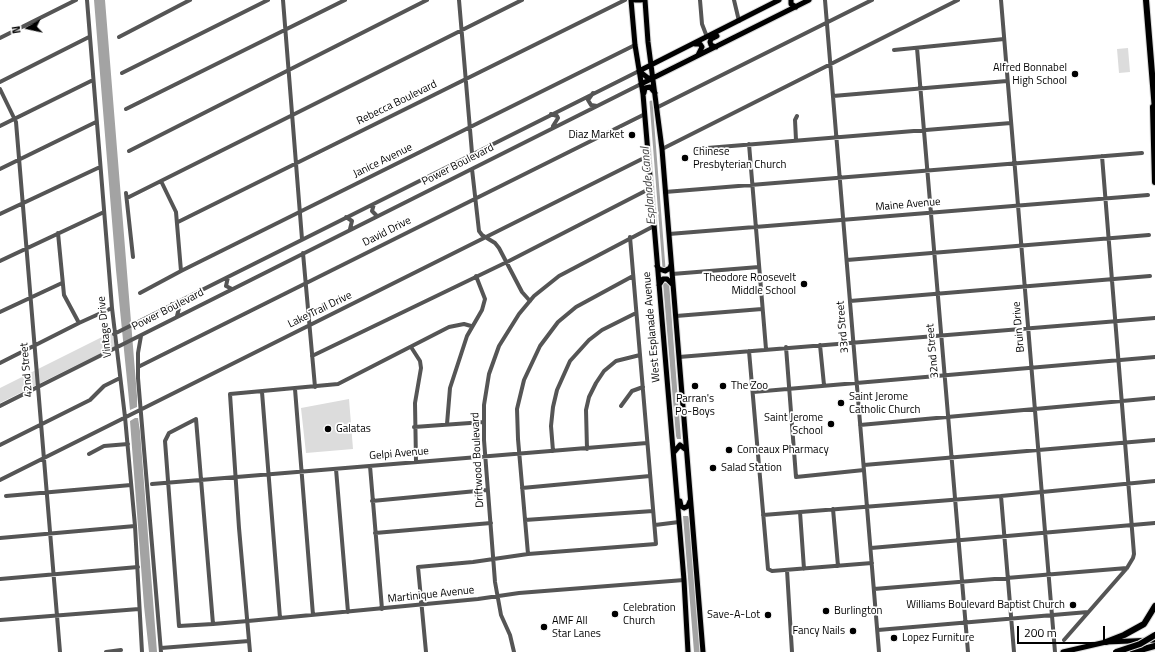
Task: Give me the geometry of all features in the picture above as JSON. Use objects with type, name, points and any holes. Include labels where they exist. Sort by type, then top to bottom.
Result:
[{"type":"highway","points":[[1146,0],[1155,110]]},
{"type":"highway","points":[[1154,99],[1155,182]]},
{"type":"highway","points":[[1106,642],[1124,635],[1144,624],[1155,606]]},
{"type":"highway","points":[[1116,652],[1140,644],[1155,635]]},
{"type":"highway","points":[[1133,652],[1155,646]]},
{"type":"main road","name":"West Esplanade Avenue","points":[[631,0],[635,45],[644,94],[657,266],[680,522],[688,652]]},
{"type":"main road","points":[[635,0],[641,0]]},
{"type":"main road","points":[[645,0],[651,64],[658,107],[662,149],[703,652]]},
{"type":"main road","name":"Power Boulevard","points":[[639,71],[707,38],[771,2],[779,0]]},
{"type":"main road","points":[[791,0],[791,4],[796,7]]},
{"type":"main road","name":"Power Boulevard","points":[[642,84],[809,0]]},
{"type":"main road","points":[[716,47],[711,45],[710,40],[722,33],[724,28]]},
{"type":"main road","points":[[693,44],[698,43],[702,47],[697,56]]},
{"type":"main road","points":[[639,71],[648,78],[654,78]]},
{"type":"main road","points":[[644,94],[646,88],[650,87],[656,95]]},
{"type":"main road","points":[[657,266],[659,269],[665,271],[670,268],[671,263]]},
{"type":"main road","points":[[659,287],[664,279],[670,281],[673,285]]},
{"type":"main road","points":[[674,452],[678,446],[683,445],[687,462]]},
{"type":"main road","points":[[675,476],[677,477],[680,504],[683,508],[688,506],[690,498]]},
{"type":"main road","points":[[1063,652],[1106,642],[1155,640]]},
{"type":"street","points":[[0,38],[76,0]]},
{"type":"street","name":"Vintage Drive","points":[[87,0],[92,80],[114,334],[118,347],[135,526],[142,652]]},
{"type":"street","points":[[119,36],[190,0]]},
{"type":"street","points":[[122,73],[268,0]]},
{"type":"street","points":[[283,0],[302,239]]},
{"type":"street","points":[[126,109],[285,28],[345,0]]},
{"type":"street","points":[[129,151],[428,0]]},
{"type":"street","points":[[459,0],[472,153]]},
{"type":"street","points":[[127,198],[522,0]]},
{"type":"street","name":"Rebecca Boulevard","points":[[178,222],[625,0]]},
{"type":"street","points":[[700,0],[702,24],[707,38]]},
{"type":"street","points":[[734,0],[739,20]]},
{"type":"street","name":"33rd Street","points":[[825,0],[879,652]]},
{"type":"street","points":[[658,107],[872,0]]},
{"type":"street","points":[[662,149],[958,0]]},
{"type":"street","name":"Bruin Drive","points":[[1001,0],[1055,652]]},
{"type":"street","points":[[0,82],[89,37]]},
{"type":"street","points":[[894,50],[1004,39]]},
{"type":"street","name":"Janice Avenue","points":[[140,294],[182,271],[635,45]]},
{"type":"street","name":"32nd Street","points":[[917,48],[968,652]]},
{"type":"street","name":"Power Boulevard","points":[[114,334],[374,204],[472,153],[639,71]]},
{"type":"street","points":[[0,126],[92,80]]},
{"type":"street","points":[[833,96],[1007,81]]},
{"type":"street","name":"Power Boulevard","points":[[0,406],[350,229],[642,84]]},
{"type":"street","name":"42nd Street","points":[[0,89],[14,118],[19,159],[60,652]]},
{"type":"street","points":[[593,93],[588,100],[591,105],[597,106]]},
{"type":"street","points":[[548,130],[558,121],[557,116],[550,114]]},
{"type":"street","name":"David Drive","points":[[138,367],[645,114]]},
{"type":"street","points":[[796,140],[795,120],[797,116]]},
{"type":"street","points":[[0,169],[96,122]]},
{"type":"street","points":[[695,149],[1011,123]]},
{"type":"street","points":[[749,144],[766,349]]},
{"type":"street","points":[[665,192],[1142,153]]},
{"type":"street","name":"Lake Trail Drive","points":[[0,480],[648,156]]},
{"type":"street","points":[[1064,640],[1127,568],[1134,554],[1102,156]]},
{"type":"street","points":[[0,214],[100,167]]},
{"type":"street","points":[[472,169],[478,229],[486,238],[495,243],[522,292],[530,301]]},
{"type":"street","points":[[161,181],[176,212],[182,271]]},
{"type":"street","points":[[312,356],[384,323],[651,188]]},
{"type":"street","points":[[126,193],[133,257]]},
{"type":"street","name":"Maine Avenue","points":[[669,234],[1018,204],[1148,195]]},
{"type":"street","points":[[374,204],[372,211],[377,216]]},
{"type":"street","points":[[0,261],[104,212]]},
{"type":"street","points":[[346,217],[352,221],[350,229]]},
{"type":"street","name":"Driftwood Boulevard","points":[[514,652],[510,635],[501,615],[497,596],[487,490],[484,405],[489,374],[499,346],[519,314],[530,301],[558,276],[654,226]]},
{"type":"street","points":[[58,233],[64,295],[79,323]]},
{"type":"street","points":[[847,260],[1149,235]]},
{"type":"street","points":[[426,652],[418,567],[528,554],[656,544],[630,238]]},
{"type":"street","points":[[303,254],[315,387]]},
{"type":"street","points":[[672,274],[759,267]]},
{"type":"street","points":[[228,276],[226,286],[232,289]]},
{"type":"street","points":[[447,424],[450,388],[471,326],[482,310],[485,299],[476,276]]},
{"type":"street","points":[[528,554],[519,454],[517,409],[524,380],[540,346],[558,322],[576,307],[633,276]]},
{"type":"street","points":[[850,301],[1150,276]]},
{"type":"street","points":[[0,312],[62,283]]},
{"type":"street","points":[[172,304],[179,308],[177,316]]},
{"type":"street","points":[[0,363],[112,308]]},
{"type":"street","points":[[676,316],[762,309]]},
{"type":"street","points":[[553,451],[551,426],[553,407],[557,390],[570,361],[589,340],[602,330],[636,313]]},
{"type":"street","points":[[679,357],[1115,320],[1155,318]]},
{"type":"street","points":[[250,652],[235,477],[230,394],[338,384],[454,326],[464,324],[471,326]]},
{"type":"street","points":[[141,336],[138,367],[161,650],[249,641]]},
{"type":"street","points":[[820,345],[824,385]]},
{"type":"street","points":[[411,347],[420,361],[421,368],[415,403],[414,427],[416,462]]},
{"type":"street","points":[[786,347],[790,383],[788,388],[796,477],[951,457],[1155,440]]},
{"type":"street","points":[[749,351],[768,570],[804,569],[872,563]]},
{"type":"street","points":[[587,449],[586,410],[589,397],[596,383],[604,371],[616,361],[640,355]]},
{"type":"street","points":[[753,392],[1155,357]]},
{"type":"street","points":[[0,445],[90,400],[104,386],[120,378]]},
{"type":"street","points":[[621,406],[632,391],[643,387]]},
{"type":"street","points":[[295,389],[313,615]]},
{"type":"street","points":[[262,392],[280,618]]},
{"type":"street","points":[[860,425],[1155,398]]},
{"type":"street","points":[[168,482],[165,441],[166,436],[196,419],[213,624]]},
{"type":"street","points":[[414,427],[484,422]]},
{"type":"street","name":"Gelpi Avenue","points":[[152,484],[647,443]]},
{"type":"street","points":[[89,454],[104,446],[128,444]]},
{"type":"street","points":[[370,466],[382,609]]},
{"type":"street","points":[[336,469],[348,612]]},
{"type":"street","points":[[522,488],[650,476]]},
{"type":"street","points":[[763,514],[1001,496],[1155,481]]},
{"type":"street","name":"Martinique Avenue","points":[[168,482],[179,626],[478,600],[497,596],[607,585],[684,580]]},
{"type":"street","points":[[6,496],[131,485]]},
{"type":"street","points":[[372,501],[487,490]]},
{"type":"street","points":[[1001,496],[1014,652]]},
{"type":"street","points":[[833,509],[838,566]]},
{"type":"street","points":[[525,520],[653,511]]},
{"type":"street","points":[[800,512],[804,569]]},
{"type":"street","points":[[655,525],[680,522]]},
{"type":"street","points":[[375,533],[490,523]]},
{"type":"street","points":[[871,548],[1045,532],[1155,524]]},
{"type":"street","points":[[0,538],[135,526]]},
{"type":"street","points":[[0,578],[138,567]]},
{"type":"street","points":[[874,589],[1127,568]]},
{"type":"street","points":[[787,570],[792,652]]},
{"type":"street","points":[[0,620],[139,609]]},
{"type":"street","points":[[878,630],[1089,612]]},
{"type":"street","points":[[106,652],[121,650]]},
{"type":"shaded area","points":[[94,0],[105,0],[137,396],[137,407],[130,410],[116,270]]},
{"type":"shaded area","points":[[1128,48],[1130,72],[1119,73],[1117,49]]},
{"type":"shaded area","points":[[663,283],[669,283],[681,439],[677,439],[676,436]]},
{"type":"shaded area","points":[[112,332],[115,346],[0,403],[0,388]]},
{"type":"shaded area","name":"Galatas","points":[[349,399],[353,449],[306,453],[301,408]]},
{"type":"shaded area","points":[[138,418],[140,431],[157,652],[149,652],[144,606],[130,421]]},
{"type":"shaded area","points":[[683,516],[688,516],[689,518],[700,652],[694,652]]},
{"type":"waterway","name":"Esplanade Canal","points":[[651,102],[664,268]]},
{"type":"place","name":"Alfred Bonnabel High School","points":[[1075,74]]},
{"type":"place","name":"Diaz Market","points":[[632,135]]},
{"type":"place","name":"Chinese Presbyterian Church","points":[[685,158]]},
{"type":"place","name":"Theodore Roosevelt Middle School","points":[[804,284]]},
{"type":"place","name":"Parran's Po-Boys","points":[[695,386]]},
{"type":"place","name":"The Zoo","points":[[723,386]]},
{"type":"place","name":"Saint Jerome Catholic Church","points":[[841,403]]},
{"type":"place","name":"Saint Jerome School","points":[[831,424]]},
{"type":"place","name":"Galatas","points":[[328,429]]},
{"type":"place","name":"Comeaux Pharmacy","points":[[729,450]]},
{"type":"place","name":"Salad Station","points":[[713,468]]},
{"type":"place","name":"Williams Boulevard Baptist Church","points":[[1073,605]]},
{"type":"place","name":"Burlington","points":[[826,611]]},
{"type":"place","name":"Celebration Church","points":[[615,614]]},
{"type":"place","name":"Save-A-Lot","points":[[768,615]]},
{"type":"place","name":"AMF All Star Lanes","points":[[544,627]]},
{"type":"place","name":"Fancy Nails","points":[[853,631]]},
{"type":"place","name":"Lopez Furniture","points":[[894,638]]}]
